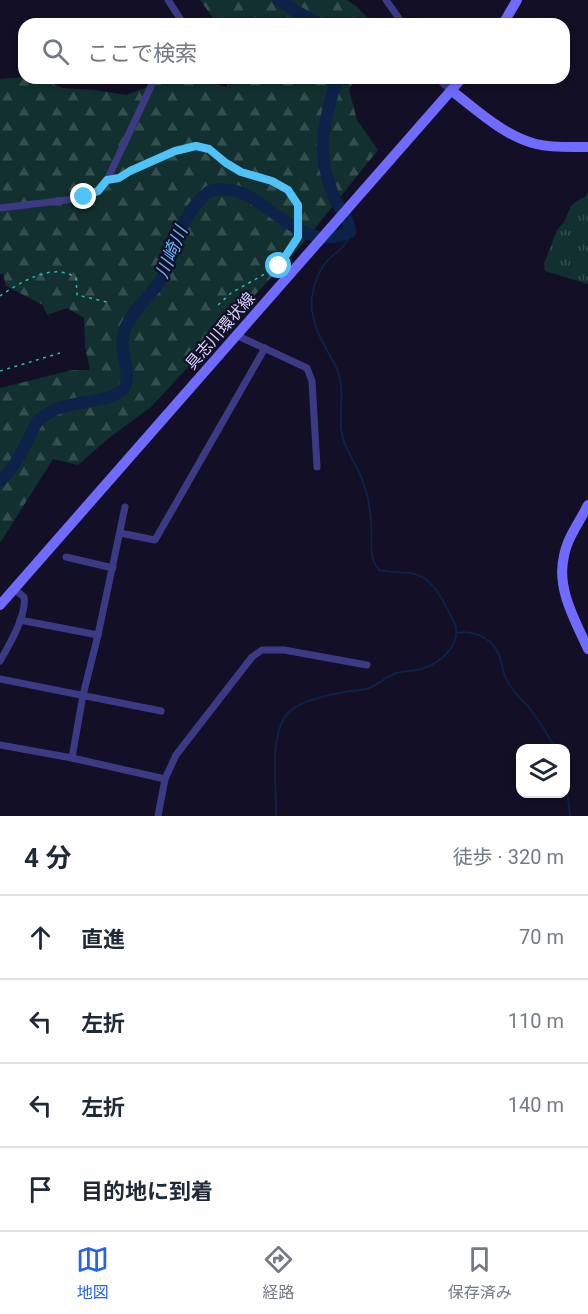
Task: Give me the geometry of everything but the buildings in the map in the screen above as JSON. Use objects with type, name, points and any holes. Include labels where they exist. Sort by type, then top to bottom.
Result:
[{"type":"main road","points":[[506,18],[517,0]]},
{"type":"main road","name":"具志川環状線","points":[[0,605],[457,84]]},
{"type":"main road","points":[[452,91],[493,122],[524,140],[547,146],[588,147]]},
{"type":"main road","points":[[588,505],[568,542],[562,577],[568,602],[588,649]]},
{"type":"street","points":[[168,0],[181,18]]},
{"type":"street","points":[[386,0],[399,18]]},
{"type":"street","points":[[0,208],[75,199],[98,191],[107,180],[152,84]]},
{"type":"street","points":[[444,84],[452,91]]},
{"type":"street","points":[[236,335],[307,368],[312,381],[318,467]]},
{"type":"street","points":[[120,533],[155,540],[265,348]]},
{"type":"street","points":[[72,758],[83,695],[126,507]]},
{"type":"street","points":[[66,557],[113,568]]},
{"type":"street","points":[[0,661],[20,620],[25,603],[24,597],[14,589]]},
{"type":"street","points":[[20,620],[98,635]]},
{"type":"street","points":[[158,816],[165,779],[176,755],[252,657],[262,650],[284,650],[367,665]]},
{"type":"street","points":[[0,679],[160,711]]},
{"type":"street","points":[[0,746],[72,758],[165,779]]},
{"type":"path","points":[[107,180],[119,178],[175,151],[196,146],[209,149],[241,172],[272,181],[288,190],[298,205],[298,237],[279,266],[231,293],[217,306]]},
{"type":"path","points":[[0,296],[43,273],[62,272],[76,278],[77,295],[107,303]]},
{"type":"path","points":[[0,371],[60,353]]},
{"type":"green space","points":[[200,0],[347,0],[368,18],[213,18]]},
{"type":"green space","points":[[18,78],[18,84],[53,84],[63,88],[126,95],[154,84],[214,84],[227,87],[227,84],[352,84],[349,90],[357,120],[378,150],[304,242],[151,407],[109,438],[78,465],[53,459],[0,543],[0,388],[72,370],[90,370],[85,347],[84,318],[67,308],[47,315],[43,305],[6,286],[3,274],[0,274],[0,79]]},
{"type":"green space","points":[[588,192],[588,284],[545,271],[544,264],[557,230],[564,222],[571,206],[585,197]]},
{"type":"waterway","name":"川崎川","points":[[279,0],[309,18]]},
{"type":"waterway","name":"川崎川","points":[[0,481],[12,467],[42,417],[62,407],[114,395],[125,386],[127,374],[122,343],[125,328],[166,271],[181,229],[203,196],[214,190],[234,191],[254,199],[287,223],[307,233],[327,237],[350,232],[346,217],[333,195],[323,159],[324,129],[335,84]]},
{"type":"waterway","points":[[276,816],[276,748],[278,734],[288,713],[312,700],[366,689],[397,673],[429,666],[450,650],[456,635],[456,627],[441,597],[426,579],[411,573],[379,570],[373,559],[371,516],[367,494],[342,434],[341,382],[312,313],[312,298],[319,273],[328,260],[345,245],[350,232]]},
{"type":"waterway","points":[[457,633],[466,632],[479,635],[494,647],[499,654],[510,686],[534,714],[553,744]]},
{"type":"waterway","points":[[568,798],[570,816]]},
{"type":"route","points":[[84,197],[98,191],[107,180],[119,178],[175,151],[196,146],[209,149],[241,172],[272,181],[288,190],[298,205],[298,237],[279,266]]}]
